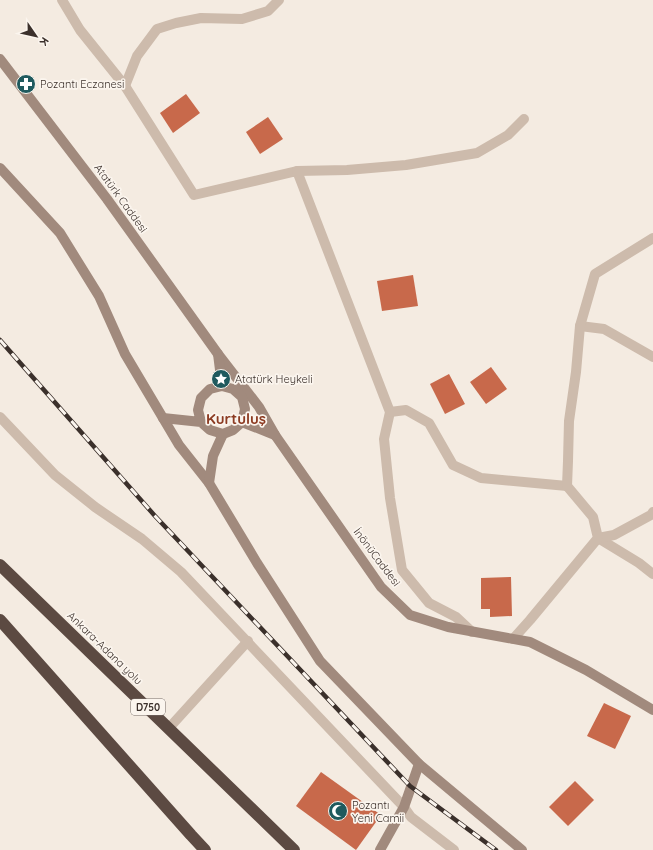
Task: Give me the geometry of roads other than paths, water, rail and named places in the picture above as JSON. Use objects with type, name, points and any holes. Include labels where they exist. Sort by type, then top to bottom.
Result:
[{"type":"highway","name":"Ankara-Adana yolu","points":[[0,565],[294,850]]},
{"type":"highway","points":[[0,620],[205,850]]},
{"type":"main road","name":"Atatürk Caddesi","points":[[0,60],[10,71],[107,199],[218,354]]},
{"type":"main road","points":[[0,168],[60,232],[100,296],[125,354],[179,445],[209,482],[257,563],[320,660],[419,764],[522,850]]},
{"type":"main road","points":[[218,354],[222,386]]},
{"type":"main road","name":"İnönüCaddesi","points":[[218,354],[259,407],[275,435],[381,587],[410,615],[448,627],[530,642],[586,670],[653,710]]},
{"type":"main road","points":[[222,386],[233,389],[242,398],[245,409],[242,422],[233,430],[222,434],[210,430],[201,422],[198,410],[201,398],[210,389],[222,386]]},
{"type":"main road","points":[[163,418],[201,422]]},
{"type":"main road","points":[[242,422],[275,435]]},
{"type":"main road","points":[[209,482],[213,456],[222,434]]},
{"type":"main road","points":[[380,850],[404,807],[419,764]]},
{"type":"street","points":[[62,0],[80,30],[125,86],[194,196],[297,171],[347,170],[406,165],[477,153],[508,135],[524,119]]},
{"type":"street","points":[[125,86],[137,56],[157,29],[176,23],[201,18],[242,20],[268,11],[278,0]]},
{"type":"street","points":[[297,171],[390,412],[384,439],[390,498],[402,570],[429,604],[456,616],[472,632]]},
{"type":"street","points":[[653,238],[595,274],[580,326],[576,372],[569,421],[567,486],[593,517],[598,538],[639,563],[653,574]]},
{"type":"street","points":[[580,326],[604,329],[653,357]]},
{"type":"street","points":[[390,412],[406,410],[429,423],[453,465],[481,478],[567,486]]},
{"type":"street","points":[[0,417],[55,475],[182,572],[404,807],[411,817],[454,850]]},
{"type":"street","points":[[513,639],[598,538],[614,535],[651,515],[653,512]]},
{"type":"street","points":[[169,728],[248,641]]},
{"type":"railway","points":[[0,340],[155,516],[410,786],[496,850]]},
{"type":"place","name":"Pozantı Eczanesi","points":[[26,84]]},
{"type":"place","name":"Atatürk Heykeli","points":[[221,379]]},
{"type":"place","name":"Pozantı Yeni Camii","points":[[338,811]]},
{"type":"district","name":"Kurtuluş","points":[[236,418]]}]
